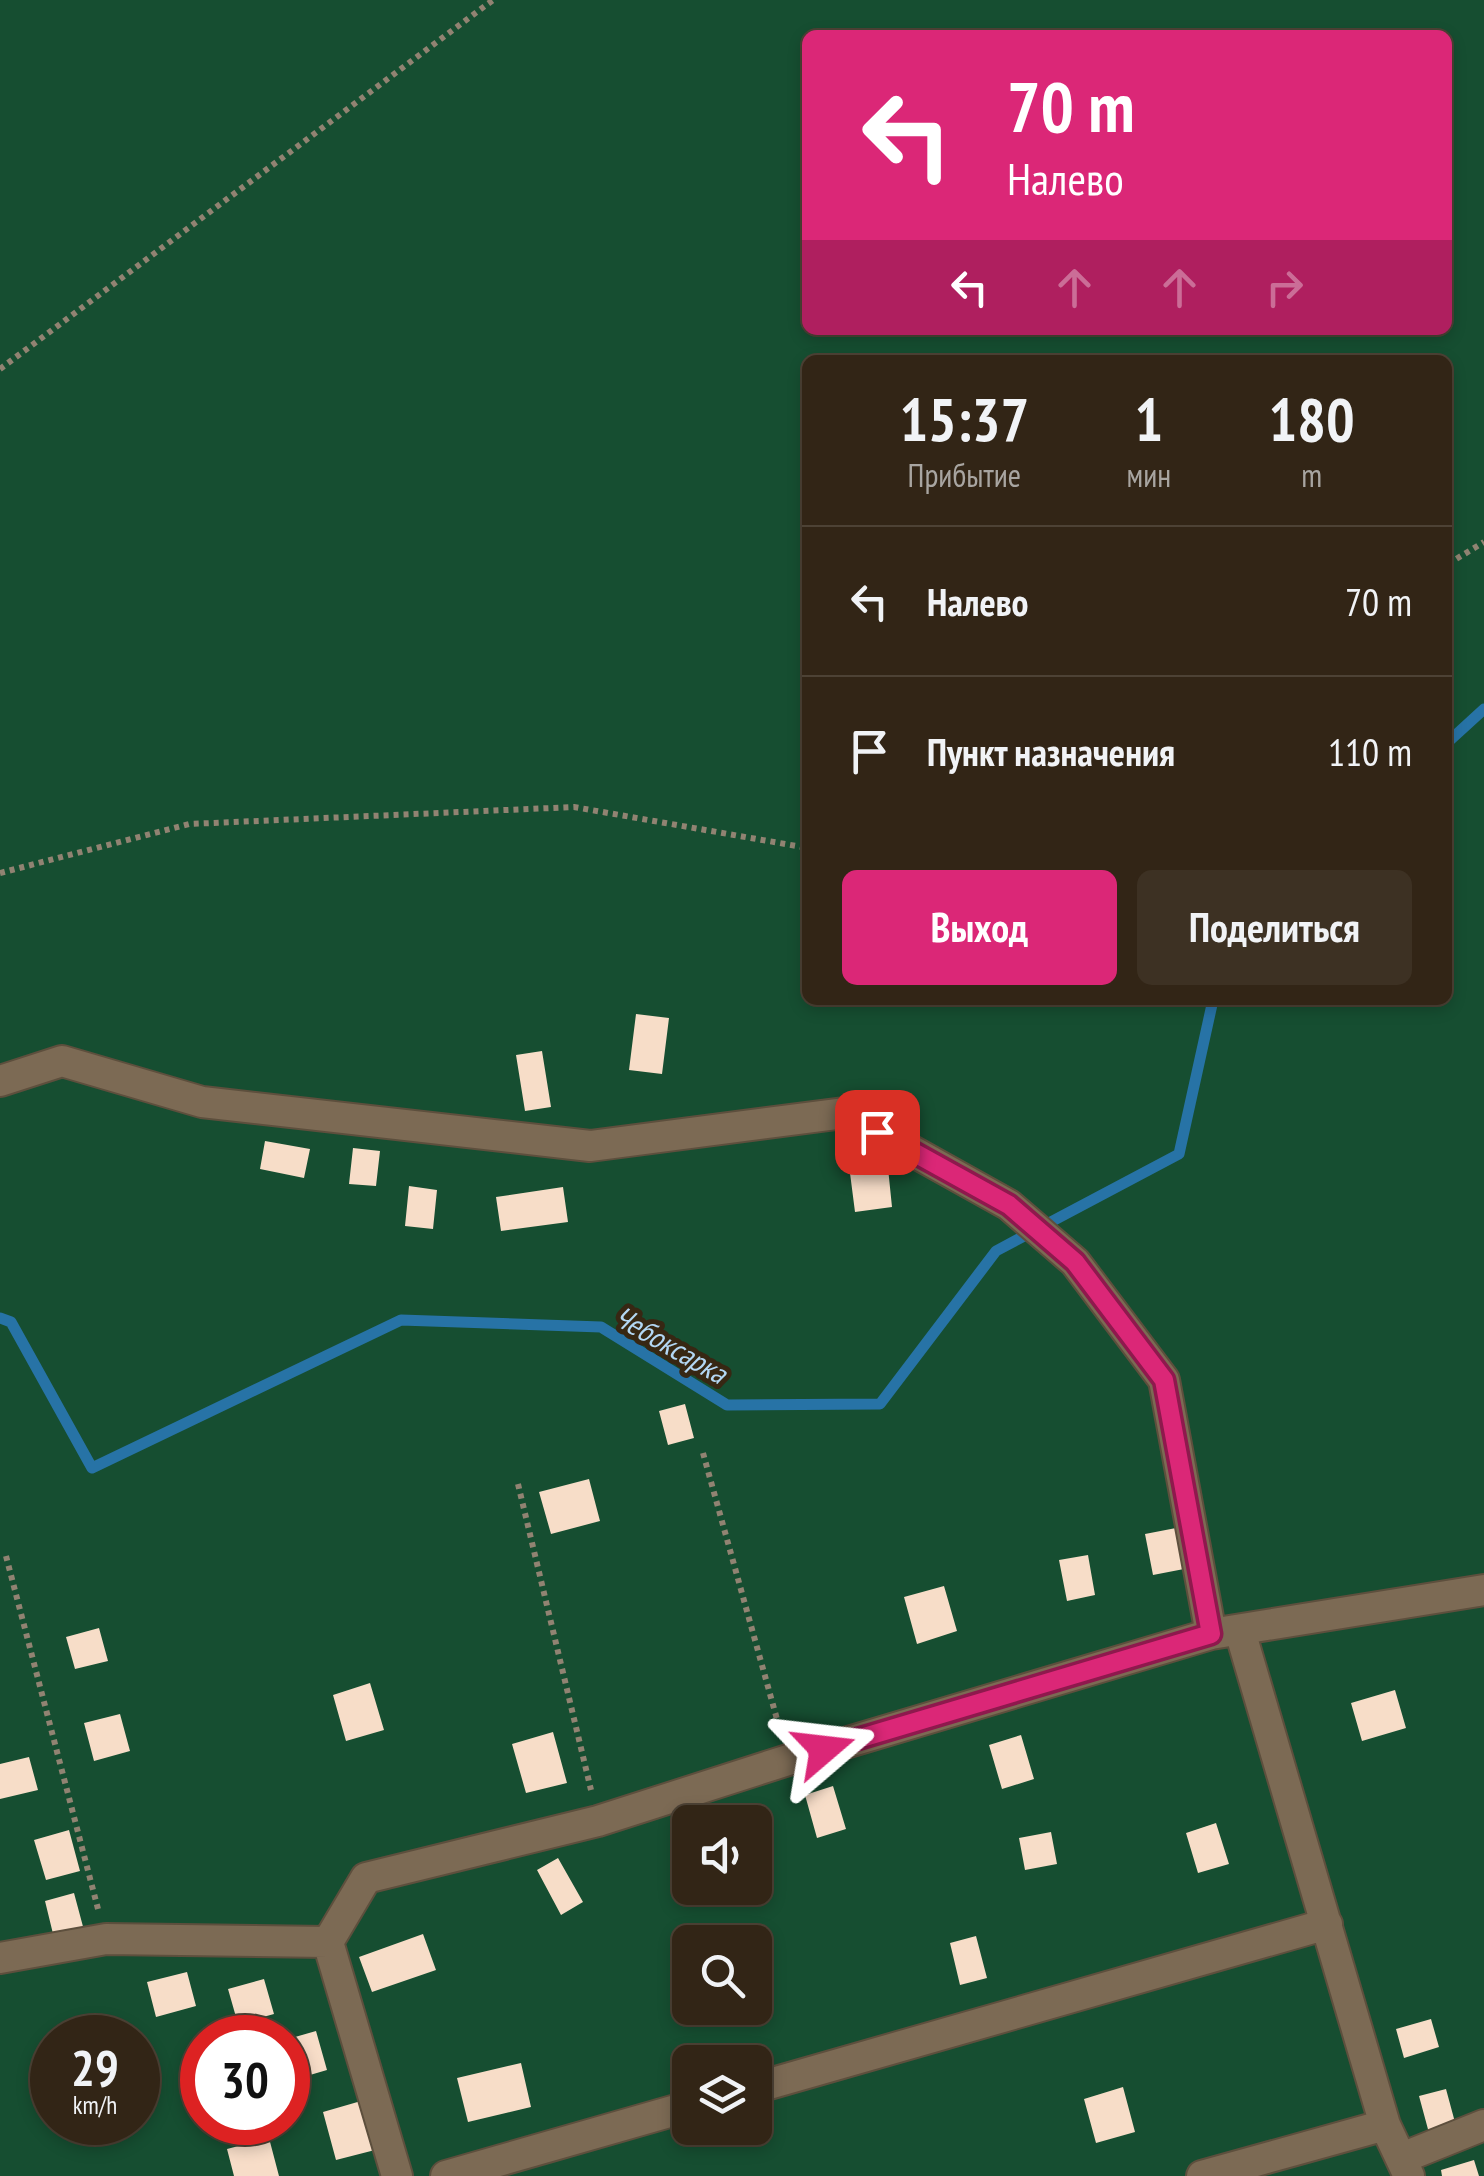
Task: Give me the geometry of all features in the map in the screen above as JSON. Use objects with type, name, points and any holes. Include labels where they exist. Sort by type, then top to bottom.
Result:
[{"type":"street","points":[[0,1081],[62,1061],[202,1102],[590,1146],[844,1113],[1009,1205],[1075,1262],[1164,1380],[1225,1632],[1327,1924],[1386,2125],[1406,2167],[1484,2125]]},
{"type":"street","points":[[397,2176],[328,1942],[366,1878],[598,1820],[1225,1632],[1484,1590]]},
{"type":"street","points":[[772,2083],[1327,1924]]},
{"type":"street","points":[[0,1958],[106,1939],[328,1942]]},
{"type":"street","points":[[446,2176],[672,2111]]},
{"type":"street","points":[[1202,2176],[1386,2125]]},
{"type":"path","points":[[0,369],[493,0]]},
{"type":"path","points":[[1452,562],[1484,542]]},
{"type":"path","points":[[0,873],[189,824],[574,807],[802,847]]},
{"type":"path","points":[[703,1453],[788,1760]]},
{"type":"path","points":[[518,1484],[598,1820]]},
{"type":"path","points":[[6,1556],[106,1939]]},
{"type":"green space","points":[[0,0],[1484,0],[1484,2176],[0,2176]]},
{"type":"building","points":[[636,1014],[669,1018],[662,1074],[629,1070]]},
{"type":"building","points":[[542,1051],[551,1107],[525,1111],[516,1055]]},
{"type":"building","points":[[265,1141],[310,1149],[304,1178],[260,1169]]},
{"type":"building","points":[[353,1148],[380,1151],[376,1186],[349,1184]]},
{"type":"building","points":[[888,1168],[892,1207],[855,1212],[850,1173]]},
{"type":"building","points":[[409,1186],[437,1190],[433,1229],[405,1226]]},
{"type":"building","points":[[563,1187],[568,1222],[501,1231],[496,1197]]},
{"type":"building","points":[[685,1404],[694,1438],[668,1445],[659,1411]]},
{"type":"building","points":[[589,1479],[600,1521],[551,1534],[539,1492]]},
{"type":"building","points":[[1176,1528],[1184,1569],[1153,1575],[1145,1534]]},
{"type":"building","points":[[1088,1555],[1095,1595],[1067,1601],[1059,1560]]},
{"type":"building","points":[[944,1586],[957,1631],[917,1644],[904,1597]]},
{"type":"building","points":[[99,1628],[108,1661],[75,1669],[66,1637]]},
{"type":"building","points":[[370,1683],[384,1730],[346,1741],[333,1695]]},
{"type":"building","points":[[1395,1690],[1406,1728],[1362,1741],[1351,1703]]},
{"type":"building","points":[[120,1714],[130,1751],[94,1761],[84,1723]]},
{"type":"building","points":[[553,1732],[567,1783],[526,1793],[512,1744]]},
{"type":"building","points":[[1021,1735],[1034,1779],[1002,1789],[989,1745]]},
{"type":"building","points":[[29,1757],[38,1790],[0,1799],[0,1764]]},
{"type":"building","points":[[833,1786],[846,1829],[817,1838],[805,1795]]},
{"type":"building","points":[[1216,1823],[1229,1864],[1198,1873],[1186,1833]]},
{"type":"building","points":[[69,1830],[80,1871],[46,1880],[34,1840]]},
{"type":"building","points":[[1051,1832],[1057,1864],[1025,1870],[1019,1838]]},
{"type":"building","points":[[558,1858],[583,1902],[561,1915],[537,1870]]},
{"type":"building","points":[[74,1893],[85,1934],[55,1942],[45,1901]]},
{"type":"building","points":[[423,1934],[436,1970],[372,1992],[359,1957]]},
{"type":"building","points":[[976,1936],[987,1978],[960,1985],[950,1943]]},
{"type":"building","points":[[187,1972],[196,2006],[155,2015],[147,1982]]},
{"type":"building","points":[[264,1979],[274,2014],[235,2015],[228,1989]]},
{"type":"building","points":[[1431,2019],[1439,2047],[1404,2058],[1396,2029]]},
{"type":"building","points":[[316,2031],[327,2070],[310,2075],[310,2033]]},
{"type":"building","points":[[521,2063],[531,2107],[468,2122],[457,2078]]},
{"type":"building","points":[[1123,2087],[1135,2132],[1096,2143],[1084,2099]]},
{"type":"building","points":[[1446,2089],[1456,2126],[1429,2133],[1419,2096]]},
{"type":"building","points":[[361,2101],[375,2150],[336,2160],[323,2112]]},
{"type":"building","points":[[271,2145],[279,2176],[234,2176],[227,2149]]},
{"type":"building","points":[[1474,2160],[1479,2176],[1442,2176],[1441,2170]]},
{"type":"waterway","name":"Чебоксарка","points":[[1452,738],[1484,709]]},
{"type":"waterway","name":"Чебоксарка","points":[[0,1318],[11,1322],[92,1468],[401,1320],[601,1327],[727,1405],[880,1404],[996,1251],[1179,1154],[1212,1005]]},
{"type":"route","points":[[824,1749],[1211,1634],[1164,1380],[1075,1262],[1009,1205],[877,1132]]}]
